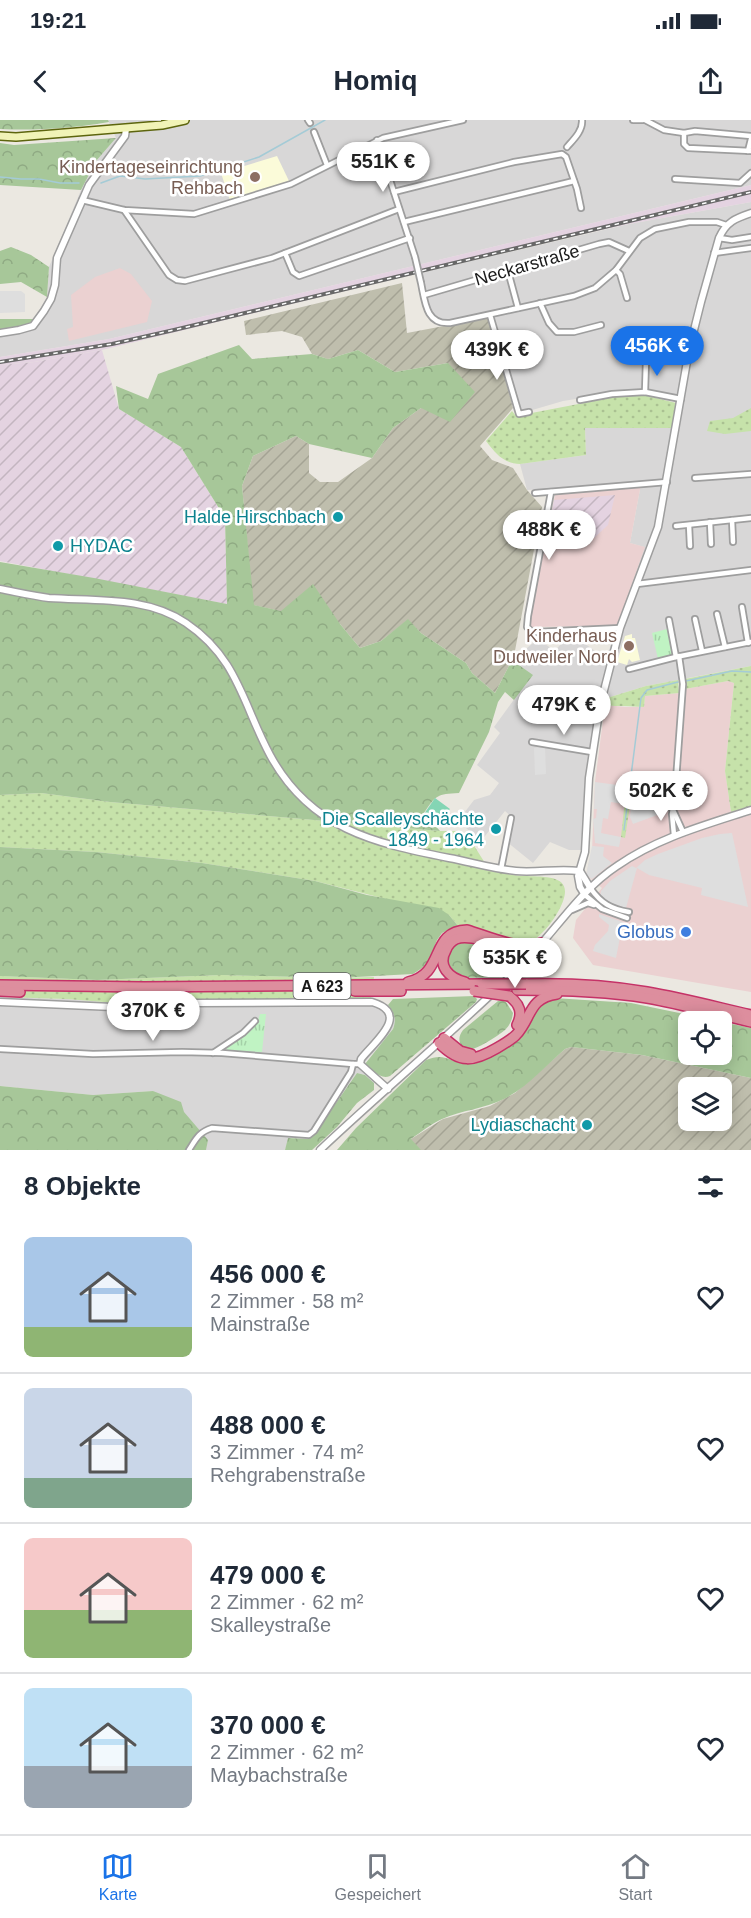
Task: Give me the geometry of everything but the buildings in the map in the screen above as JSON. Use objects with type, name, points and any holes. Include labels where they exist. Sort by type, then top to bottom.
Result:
[{"type":"highway","name":"A 623","points":[[383,985],[412,981],[426,974],[433,965],[445,939],[460,930],[521,946]]},
{"type":"highway","points":[[442,1041],[470,1054],[481,1052],[516,1027],[520,1017],[519,1006],[509,996],[474,989],[445,970],[443,957],[447,947],[454,940],[465,938],[482,940],[514,951],[527,960]]},
{"type":"highway","points":[[527,960],[521,946],[531,947],[542,943]]},
{"type":"highway","name":"A 623","points":[[0,991],[144,994],[474,989],[526,984],[576,984],[649,992],[751,1015]]},
{"type":"highway","name":"A 623","points":[[0,985],[109,987],[383,985],[585,991],[648,998],[751,1022]]},
{"type":"highway","points":[[442,1041],[448,1052],[462,1059],[478,1058],[516,1036],[531,1009],[544,998],[554,994],[585,991]]},
{"type":"main road","points":[[0,136],[16,137],[126,129],[185,120]]},
{"type":"street","points":[[82,200],[124,210],[194,214],[279,188],[377,140],[463,120]]},
{"type":"street","points":[[567,147],[583,124],[582,120]]},
{"type":"street","points":[[633,120],[644,120],[664,130],[684,133],[695,131],[751,137],[749,151],[688,148],[684,144],[684,133]]},
{"type":"street","points":[[0,333],[33,326],[44,311],[55,285],[57,258],[82,200],[98,170],[125,136],[126,129]]},
{"type":"street","points":[[314,132],[327,165]]},
{"type":"street","points":[[377,140],[410,238],[431,316],[439,323],[490,315],[574,296],[595,288],[616,270],[629,251],[647,233],[664,226],[689,222],[717,222],[726,225]]},
{"type":"street","points":[[394,192],[514,162],[564,154],[581,208]]},
{"type":"street","points":[[675,179],[740,183],[751,173]]},
{"type":"street","points":[[404,222],[574,181]]},
{"type":"street","points":[[124,210],[169,275],[177,280],[185,281],[259,262],[399,209]]},
{"type":"street","points":[[596,906],[585,895],[578,881],[585,852],[592,752],[600,706],[620,628],[658,527],[694,327],[714,253],[726,225],[736,218],[751,213]]},
{"type":"street","points":[[719,238],[732,240],[751,237]]},
{"type":"street","points":[[285,253],[293,272],[299,276],[410,238]]},
{"type":"street","name":"Neckarstraße","points":[[424,295],[609,242],[629,251]]},
{"type":"street","points":[[714,253],[751,248]]},
{"type":"street","points":[[616,270],[621,274],[627,298]]},
{"type":"street","points":[[508,271],[518,308]]},
{"type":"street","points":[[540,303],[549,323],[557,332],[574,332],[601,325]]},
{"type":"street","points":[[490,315],[519,414],[529,412]]},
{"type":"street","points":[[645,392],[646,360]]},
{"type":"street","points":[[580,400],[612,394],[645,392],[681,399]]},
{"type":"street","points":[[695,478],[751,474]]},
{"type":"street","points":[[535,493],[667,482]]},
{"type":"street","points":[[551,492],[527,627],[531,632],[620,628]]},
{"type":"street","points":[[676,526],[751,518]]},
{"type":"street","points":[[732,520],[734,542]]},
{"type":"street","points":[[710,522],[711,544]]},
{"type":"street","points":[[689,525],[690,546]]},
{"type":"street","points":[[637,584],[751,570]]},
{"type":"street","points":[[0,589],[47,597],[125,602],[154,608],[193,628],[220,654],[237,679],[270,756],[294,787],[325,817],[347,830],[372,840],[501,869],[579,871]]},
{"type":"street","points":[[629,669],[749,642],[741,607]]},
{"type":"street","points":[[717,614],[725,647]]},
{"type":"street","points":[[695,618],[702,651]]},
{"type":"street","points":[[669,620],[682,684],[672,826],[674,835]]},
{"type":"street","points":[[532,742],[592,752]]},
{"type":"street","points":[[673,810],[683,832]]},
{"type":"street","points":[[320,1150],[442,1041],[527,960],[585,895],[617,866],[674,835],[751,810]]},
{"type":"street","points":[[501,869],[511,818]]},
{"type":"street","points":[[579,871],[598,898],[608,907],[629,912]]},
{"type":"street","points":[[572,910],[588,903],[627,918]]},
{"type":"street","points":[[0,1002],[135,1008],[195,1003],[372,1002],[389,1014],[390,1022],[384,1032],[351,1072],[314,1131],[309,1135],[212,1128],[198,1134],[189,1150]]},
{"type":"street","points":[[213,1053],[243,1034],[255,1021]]},
{"type":"street","points":[[0,1049],[93,1054],[213,1053],[357,1064],[388,1089]]},
{"type":"shaded area","points":[[108,120],[751,120],[751,185],[109,339],[0,357],[0,330],[34,319],[47,297],[49,267],[81,190],[96,161],[116,138]]},
{"type":"shaded area","name":"Kindertageseinrichtung Rehbach","points":[[277,156],[289,181],[230,200],[221,173]]},
{"type":"shaded area","points":[[751,185],[751,202],[546,242],[102,350],[34,362],[0,365],[0,357],[109,339]]},
{"type":"shaded area","points":[[751,202],[751,666],[646,686],[607,698],[605,705],[598,703],[591,745],[581,850],[569,850],[550,842],[533,863],[507,842],[513,818],[505,811],[481,841],[458,821],[474,800],[490,795],[499,783],[477,765],[500,733],[494,727],[532,675],[516,663],[527,648],[538,639],[555,651],[570,633],[602,656],[602,659],[606,659],[644,547],[630,543],[641,484],[527,490],[520,464],[586,455],[585,428],[671,428],[678,396],[649,390],[607,394],[563,401],[522,413],[493,312],[444,322],[434,318],[416,274],[629,224]]},
{"type":"shaded area","points":[[120,268],[131,274],[152,301],[147,322],[69,341],[67,329],[73,327],[71,295],[95,277]]},
{"type":"shaded area","points":[[402,283],[407,333],[486,318],[490,320],[513,408],[480,446],[492,460],[513,468],[527,490],[542,507],[514,656],[495,693],[472,673],[466,663],[421,633],[408,620],[381,641],[360,648],[340,624],[253,605],[242,486],[253,456],[296,436],[309,444],[309,473],[320,482],[338,482],[372,458],[393,428],[421,408],[448,363],[395,372],[358,350],[328,359],[312,354],[302,337],[282,331],[246,335],[244,321]]},
{"type":"shaded area","points":[[0,291],[21,291],[25,294],[25,312],[0,313]]},
{"type":"shaded area","points":[[102,350],[119,409],[181,447],[225,518],[227,604],[0,561],[0,365],[34,362]]},
{"type":"shaded area","points":[[641,484],[630,543],[645,547],[617,626],[531,627],[531,613],[556,490]]},
{"type":"shaded area","points":[[615,495],[608,525],[594,538],[546,543],[554,500]]},
{"type":"shaded area","name":"Kinderhaus Dudweiler Nord","points":[[632,634],[640,660],[632,662],[629,659],[627,665],[617,662],[625,636]]},
{"type":"shaded area","points":[[728,681],[734,683],[725,771],[731,812],[751,807],[751,992],[593,965],[573,938],[576,920],[602,888],[586,875],[592,850],[595,782],[605,705],[644,707],[645,696],[679,693],[685,689]]},
{"type":"shaded area","points":[[545,747],[546,774],[535,775],[534,748]]},
{"type":"shaded area","points":[[595,782],[625,786],[623,804],[611,802],[608,819],[603,818],[601,833],[621,837],[619,847],[595,843],[593,819],[596,818],[597,809],[594,809]]},
{"type":"shaded area","points":[[653,790],[654,793],[670,792],[668,811],[633,824],[630,817],[632,797]]},
{"type":"shaded area","points":[[732,833],[748,907],[701,895],[702,888],[649,875],[637,868],[626,908],[610,903],[600,896],[601,891],[610,881],[632,866],[636,868],[645,860],[658,854],[702,838]]},
{"type":"shaded area","points":[[592,846],[604,847],[603,856],[612,863],[592,879],[586,875]]},
{"type":"shaded area","points":[[599,914],[623,922],[616,958],[593,951],[595,945],[608,931],[609,925],[599,917]]},
{"type":"shaded area","points":[[0,997],[128,1004],[371,999],[388,1005],[396,1023],[388,1037],[365,1062],[380,1077],[374,1083],[365,1075],[357,1073],[313,1137],[289,1138],[285,1150],[206,1150],[207,1140],[183,1112],[153,1091],[93,1095],[0,1086]]},
{"type":"shaded area","points":[[571,1047],[642,1055],[678,1063],[678,1065],[689,1065],[751,1078],[751,1150],[400,1150],[411,1139],[443,1119],[490,1106],[515,1093],[565,1049]]},
{"type":"green space","points":[[0,120],[108,120],[109,122],[14,130],[0,129]]},
{"type":"green space","points":[[116,138],[96,161],[81,190],[0,185],[0,143],[14,145]]},
{"type":"green space","points":[[11,247],[31,255],[49,267],[47,297],[21,282],[0,284],[0,251]]},
{"type":"green space","points":[[0,319],[34,319],[23,327],[0,330]]},
{"type":"green space","points":[[239,345],[252,359],[312,354],[328,359],[358,350],[395,372],[448,363],[475,392],[450,422],[421,408],[393,428],[372,458],[309,444],[296,436],[253,456],[242,486],[254,605],[281,611],[313,584],[340,624],[360,648],[381,641],[408,619],[421,633],[466,663],[472,673],[495,693],[514,656],[516,663],[533,675],[514,700],[505,692],[498,702],[489,732],[459,793],[438,797],[431,802],[424,813],[440,831],[110,802],[41,793],[0,795],[0,562],[227,604],[225,518],[181,447],[119,409],[116,386],[148,399],[158,374]]},
{"type":"green space","points":[[644,395],[676,403],[672,428],[585,428],[586,455],[520,464],[500,457],[486,441],[512,411],[516,416],[620,396]]},
{"type":"green space","points":[[751,408],[751,431],[725,434],[707,431],[710,421],[733,418]]},
{"type":"green space","points":[[667,629],[673,655],[658,659],[652,633]]},
{"type":"green space","points":[[751,666],[751,807],[731,812],[725,771],[734,683],[728,681],[685,689],[685,679]]},
{"type":"green space","points":[[678,680],[679,693],[645,696],[644,707],[605,705],[607,698],[646,686]]},
{"type":"green space","points":[[626,791],[632,792],[625,838],[621,837]]},
{"type":"green space","points":[[41,793],[110,802],[458,831],[473,844],[490,871],[517,876],[552,878],[563,885],[564,899],[549,925],[527,944],[483,930],[458,926],[449,915],[315,881],[202,863],[96,852],[0,847],[0,795]]},
{"type":"green space","points":[[435,798],[450,809],[448,811],[450,813],[441,826],[424,814]]},
{"type":"green space","points":[[0,847],[96,852],[202,863],[315,881],[367,895],[439,908],[458,926],[442,933],[428,964],[413,974],[337,978],[221,975],[97,980],[0,976]]},
{"type":"green space","points":[[472,941],[513,954],[516,963],[505,977],[461,978],[446,964],[447,956],[457,942]]},
{"type":"green space","points":[[221,975],[374,977],[371,999],[128,1004],[0,997],[0,976],[97,980]]},
{"type":"green space","points":[[474,996],[477,999],[476,1002],[390,1076],[380,1076],[365,1064],[393,1029],[394,1016],[388,1005],[393,999]]},
{"type":"green space","points":[[554,998],[631,1003],[678,1013],[678,1063],[642,1055],[571,1047],[565,1049],[513,1094],[489,1105],[450,1116],[426,1128],[411,1139],[421,1150],[337,1150],[356,1128],[426,1060],[443,1057],[470,1064],[494,1055],[518,1039],[536,1012]]},
{"type":"green space","points":[[502,1000],[513,1013],[507,1028],[475,1048],[464,1047],[459,1040],[463,1030]]},
{"type":"green space","points":[[260,1014],[266,1014],[262,1052],[226,1051],[255,1025]]},
{"type":"green space","points":[[732,1024],[751,1028],[751,1078],[689,1065],[732,1065]]},
{"type":"green space","points":[[357,1073],[365,1075],[374,1083],[374,1090],[357,1103],[337,1127],[312,1150],[285,1150],[288,1138],[308,1139],[313,1136]]},
{"type":"green space","points":[[0,1086],[93,1095],[153,1091],[181,1102],[184,1112],[208,1140],[206,1150],[0,1150]]},
{"type":"waterway","points":[[101,183],[120,176],[145,179],[200,176],[259,157],[325,120]]},
{"type":"waterway","points":[[0,177],[79,183]]},
{"type":"waterway","points":[[686,681],[732,671],[751,672]]},
{"type":"waterway","points":[[624,830],[641,698],[647,690],[678,682]]},
{"type":"railway","points":[[0,362],[112,344],[174,330],[751,192]]},
{"type":"place","name":"Kindertageseinrichtung Rehbach","points":[[255,177]]},
{"type":"place","name":"Halde Hirschbach","points":[[338,517]]},
{"type":"place","name":"HYDAC","points":[[58,546]]},
{"type":"place","name":"Kinderhaus Dudweiler Nord","points":[[629,646]]},
{"type":"place","name":"Die Scalleyschächte 1849 - 1964","points":[[496,829]]},
{"type":"place","name":"Globus","points":[[686,932]]},
{"type":"place","name":"Lydiaschacht","points":[[587,1125]]}]
